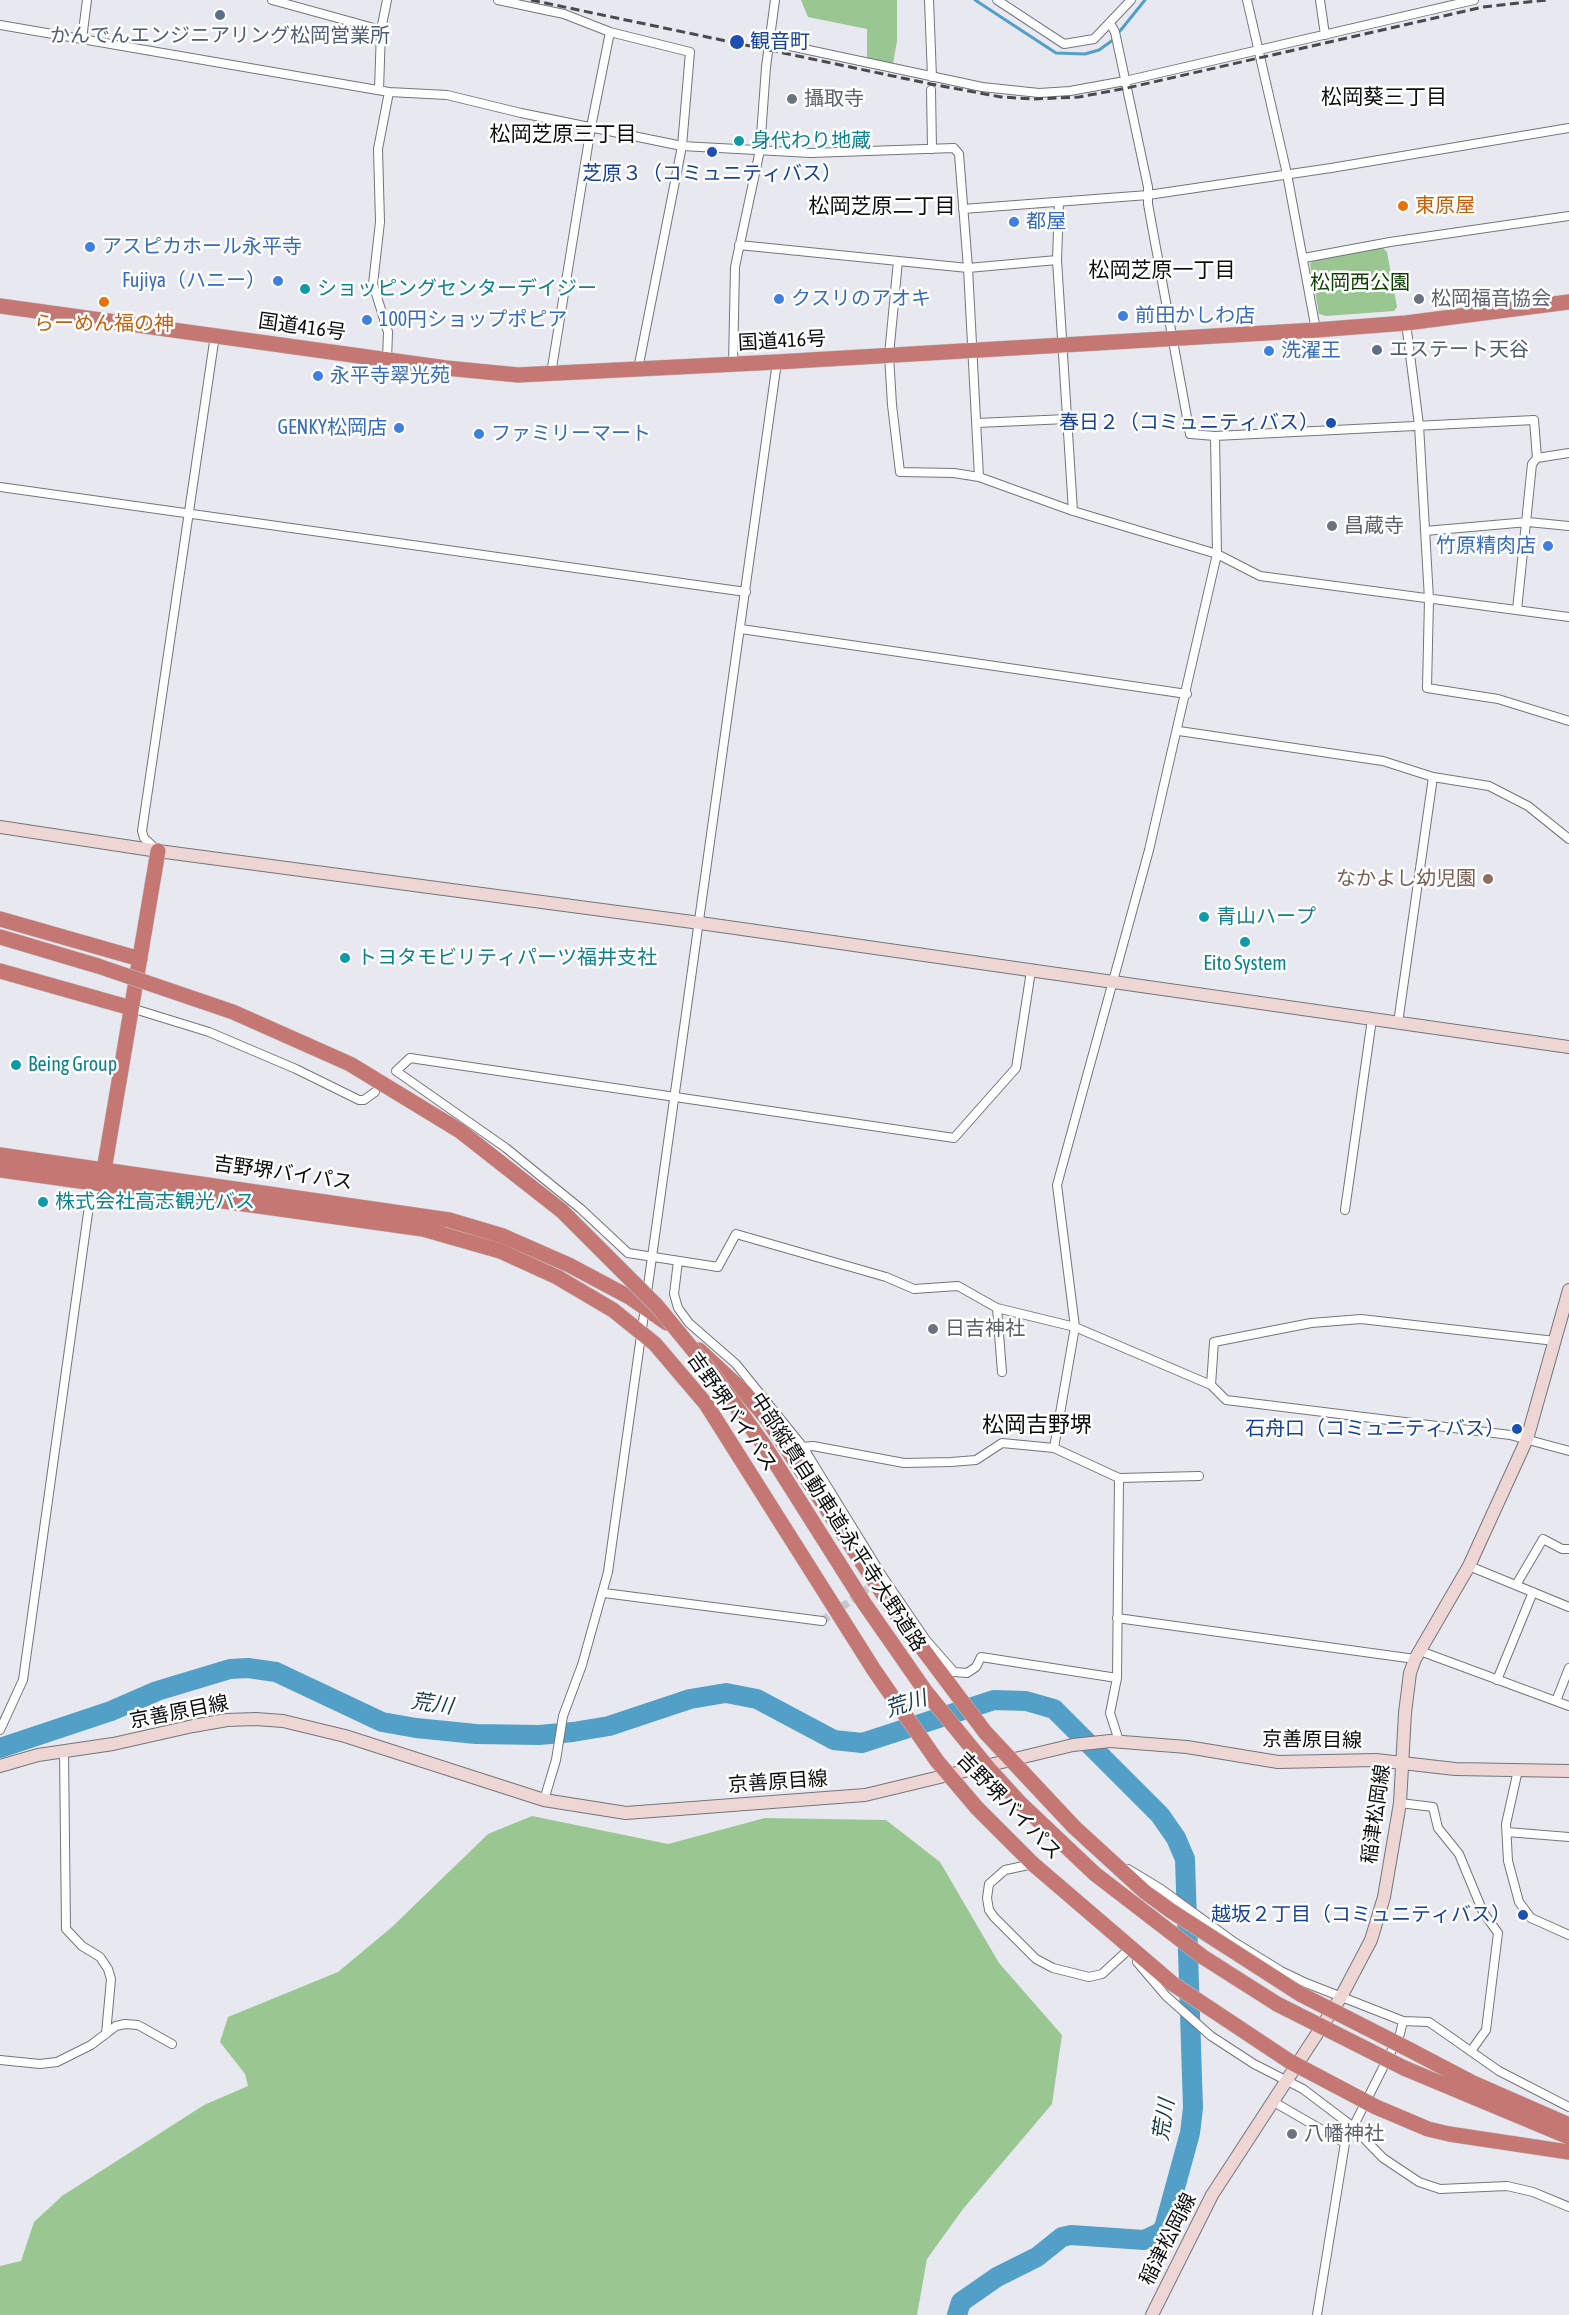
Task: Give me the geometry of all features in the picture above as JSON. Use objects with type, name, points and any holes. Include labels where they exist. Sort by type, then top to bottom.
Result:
[{"type":"highway","name":"国道416号","points":[[0,306],[491,373],[550,374],[1317,330],[1406,323],[1569,302]]},
{"type":"highway","points":[[103,1176],[158,851]]},
{"type":"highway","points":[[0,919],[140,959]]},
{"type":"highway","name":"中部縦貫自動車道;永平寺大野道路","points":[[0,939],[98,966],[233,1012],[350,1064],[460,1131],[554,1204],[626,1272],[705,1364],[766,1448],[864,1603],[926,1692],[1020,1803],[1104,1882],[1203,1957],[1277,2004],[1404,2068],[1569,2137]]},
{"type":"highway","points":[[0,971],[131,1008]]},
{"type":"highway","name":"吉野堺バイパス","points":[[0,1155],[103,1176],[448,1235],[500,1251],[557,1277],[599,1300],[640,1331],[668,1358],[716,1419],[903,1715],[977,1808],[1033,1864],[1115,1936],[1170,1990],[1288,2061],[1376,2108],[1417,2125],[1449,2134],[1569,2152]]},
{"type":"highway","name":"吉野堺バイパス","points":[[0,1170],[103,1176],[450,1220],[531,1248],[644,1306],[723,1371],[768,1420],[895,1612],[976,1721],[1040,1794],[1145,1892],[1300,1994],[1472,2082],[1569,2125]]},
{"type":"main road","points":[[0,827],[158,851],[700,923],[1569,1047]]},
{"type":"main road","name":"稲津松岡線","points":[[1152,2315],[1212,2195],[1341,1997],[1366,1951],[1376,1925],[1400,1803],[1406,1704],[1418,1655],[1469,1566],[1527,1439],[1569,1290]]},
{"type":"main road","name":"京善原目線","points":[[0,1766],[38,1755],[113,1744],[227,1720],[283,1721],[345,1736],[544,1800],[626,1813],[872,1794],[1072,1745],[1119,1741],[1186,1747],[1278,1762],[1376,1760],[1403,1764],[1569,1771]]},
{"type":"street","points":[[82,39],[87,0]]},
{"type":"street","points":[[272,0],[381,30]]},
{"type":"street","points":[[387,0],[381,30],[384,91],[378,149],[380,222],[373,284],[388,332],[387,360]]},
{"type":"street","points":[[498,0],[564,14],[610,32],[690,52],[682,146],[638,369]]},
{"type":"street","points":[[733,365],[735,267],[760,150],[775,0]]},
{"type":"street","points":[[929,0],[932,77]]},
{"type":"street","points":[[997,0],[1064,44],[1094,39],[1131,0]]},
{"type":"street","points":[[1247,0],[1287,174],[1317,330]]},
{"type":"street","points":[[1320,0],[1325,35]]},
{"type":"street","points":[[771,42],[932,77],[1009,91],[1039,93],[1070,91],[1125,81],[1474,0]]},
{"type":"street","points":[[1110,23],[1115,32],[1148,195],[1171,338],[1190,434],[1215,436],[1534,420],[1537,458]]},
{"type":"street","points":[[0,25],[384,91],[447,95],[682,146],[811,153],[954,148],[959,154],[968,267],[979,477]]},
{"type":"street","points":[[550,374],[591,127],[610,32]]},
{"type":"street","points":[[931,90],[932,149]]},
{"type":"street","points":[[963,209],[1148,195],[1569,128]]},
{"type":"street","points":[[1059,203],[1057,260],[1073,511]]},
{"type":"street","points":[[1304,258],[1390,242],[1569,216]]},
{"type":"street","points":[[739,245],[968,267],[1057,260]]},
{"type":"street","points":[[898,261],[889,355],[900,472],[954,472],[979,477],[1073,511],[1217,554],[1260,576],[1569,617]]},
{"type":"street","points":[[1406,323],[1419,425],[1429,599],[1427,688],[1498,699],[1569,721]]},
{"type":"street","points":[[158,851],[144,838],[142,831],[215,335]]},
{"type":"street","points":[[544,1800],[556,1760],[563,1716],[604,1593],[700,923],[777,362]]},
{"type":"street","points":[[977,423],[1066,420]]},
{"type":"street","points":[[1054,1448],[1075,1328],[1057,1185],[1149,850],[1179,731],[1217,554],[1215,436]]},
{"type":"street","points":[[1517,610],[1528,522],[1532,464],[1537,458],[1569,453]]},
{"type":"street","points":[[0,487],[746,592]]},
{"type":"street","points":[[1425,531],[1528,522],[1569,526]]},
{"type":"street","points":[[741,629],[1187,694]]},
{"type":"street","points":[[1179,731],[1383,761],[1433,777],[1489,786],[1528,806],[1569,839]]},
{"type":"street","points":[[1398,1023],[1433,777]]},
{"type":"street","points":[[389,1079],[410,1058],[954,1138],[1016,1068],[1031,971]]},
{"type":"street","points":[[131,1008],[209,1032],[296,1069],[359,1100],[364,1100],[375,1092]]},
{"type":"street","points":[[1345,1210],[1372,1019]]},
{"type":"street","points":[[396,1071],[506,1148],[581,1209],[628,1253],[718,1266],[736,1234],[886,1277],[914,1289],[958,1286],[997,1308],[1075,1328],[1211,1385],[1226,1400],[1527,1439],[1569,1451]]},
{"type":"street","points":[[0,1730],[23,1680],[88,1213],[93,1193],[103,1176]]},
{"type":"street","points":[[678,1261],[674,1294],[678,1308],[689,1323],[736,1364],[803,1448],[881,1579],[926,1640],[954,1672],[967,1673],[976,1667],[981,1657],[1117,1678]]},
{"type":"street","points":[[997,1308],[1002,1372]]},
{"type":"street","points":[[1211,1385],[1214,1342],[1311,1323],[1361,1319],[1555,1341]]},
{"type":"street","points":[[803,1448],[813,1446],[904,1463],[976,1460],[1002,1443],[1054,1448],[1119,1478],[1199,1476]]},
{"type":"street","points":[[1119,1478],[1117,1678],[1110,1713],[1119,1741]]},
{"type":"street","points":[[1516,1585],[1543,1539],[1562,1549],[1569,1549]]},
{"type":"street","points":[[1469,1566],[1569,1607]]},
{"type":"street","points":[[1497,1680],[1533,1592]]},
{"type":"street","points":[[604,1593],[822,1621]]},
{"type":"street","points":[[1117,1617],[1418,1655],[1569,1706]]},
{"type":"street","points":[[1556,1701],[1569,1668]]},
{"type":"street","points":[[64,1751],[66,1929],[82,1946],[100,1957],[108,1969],[111,1979],[106,2034]]},
{"type":"street","points":[[1518,1770],[1507,1832],[1508,1861],[1519,1902],[1531,1918],[1569,1935]]},
{"type":"street","points":[[1400,1803],[1433,1807],[1438,1827],[1459,1854],[1483,1912],[1498,1933],[1486,2030],[1471,2051]]},
{"type":"street","points":[[1507,1832],[1569,1837]]},
{"type":"street","points":[[1110,1858],[1167,1893],[1281,1971],[1403,2020],[1429,2022],[1499,2071],[1569,2107]]},
{"type":"street","points":[[1033,1864],[1009,1868],[994,1879],[987,1892],[989,1910],[1042,1963],[1071,1974],[1089,1977],[1102,1974],[1126,1952]]},
{"type":"street","points":[[1098,1921],[1126,1952],[1170,1990],[1210,2036],[1254,2064],[1303,2089],[1352,2126],[1383,2158],[1419,2182],[1440,2189],[1507,2186],[1533,2192],[1569,2207]]},
{"type":"street","points":[[1317,2315],[1345,2143],[1400,2034],[1403,2020]]},
{"type":"street","points":[[0,2060],[40,2064],[57,2062],[81,2051],[116,2026],[138,2025],[172,2044]]},
{"type":"street","points":[[1272,2101],[1345,2143]]},
{"type":"green space","points":[[801,0],[897,0],[897,41],[893,64],[867,58],[867,29],[808,17]]},
{"type":"green space","name":"松岡西公園","points":[[1383,248],[1387,252],[1397,307],[1394,311],[1326,316],[1319,314],[1310,264],[1313,260]]},
{"type":"green space","points":[[532,1816],[668,1844],[765,1818],[886,1820],[940,1862],[999,1963],[1062,2035],[1052,2104],[963,2209],[927,2259],[917,2315],[0,2315],[0,2266],[21,2261],[34,2222],[62,2196],[204,2105],[248,2086],[245,2074],[220,2042],[228,2017],[338,1972],[392,1927],[488,1834]]},
{"type":"waterway","points":[[975,0],[1056,53],[1085,54],[1099,50],[1113,40]]},
{"type":"waterway","points":[[1120,31],[1145,0]]},
{"type":"waterway","name":"荒川","points":[[0,1748],[111,1711],[157,1691],[230,1669],[248,1668],[276,1672],[382,1722],[476,1734],[539,1735],[573,1732],[609,1726],[690,1699],[726,1693],[757,1699],[834,1740],[862,1743],[994,1700],[1026,1701],[1054,1709],[1160,1815],[1176,1838],[1185,1859],[1193,2108],[1190,2133],[1164,2228],[1159,2233],[1144,2240],[1071,2235],[1062,2237],[1037,2257],[997,2277],[961,2302],[957,2315]]},
{"type":"tunnel","points":[[822,1621],[878,1581]]},
{"type":"railway","points":[[531,0],[931,84],[1001,97],[1034,99],[1079,97],[1127,88],[1483,7],[1547,0]]},
{"type":"place","name":"かんでんエンジニアリング松岡営業所","points":[[220,15]]},
{"type":"place","name":"観音町","points":[[737,42]]},
{"type":"place","name":"攝取寺","points":[[792,99]]},
{"type":"place","name":"身代わり地蔵","points":[[739,141]]},
{"type":"place","name":"芝原３（コミュニティバス）","points":[[712,152]]},
{"type":"place","name":"東原屋","points":[[1403,206]]},
{"type":"place","name":"都屋","points":[[1014,222]]},
{"type":"place","name":"アスピカホール永平寺","points":[[90,247]]},
{"type":"place","name":"Fujiya（ハニー）","points":[[278,281]]},
{"type":"place","name":"ショッピングセンターデイジー","points":[[305,289]]},
{"type":"place","name":"クスリのアオキ","points":[[779,299]]},
{"type":"place","name":"松岡福音協会","points":[[1419,299]]},
{"type":"place","name":"らーめん福の神","points":[[104,302]]},
{"type":"place","name":"前田かしわ店","points":[[1123,316]]},
{"type":"place","name":"100円ショップポピア","points":[[367,320]]},
{"type":"place","name":"エステート天谷","points":[[1377,350]]},
{"type":"place","name":"洗濯王","points":[[1269,351]]},
{"type":"place","name":"永平寺翠光苑","points":[[318,376]]},
{"type":"place","name":"春日２（コミュニティバス）","points":[[1331,423]]},
{"type":"place","name":"GENKY松岡店","points":[[399,428]]},
{"type":"place","name":"ファミリーマート","points":[[479,434]]},
{"type":"place","name":"昌蔵寺","points":[[1332,526]]},
{"type":"place","name":"竹原精肉店","points":[[1548,546]]},
{"type":"place","name":"なかよし幼児園","points":[[1488,879]]},
{"type":"place","name":"青山ハープ","points":[[1204,917]]},
{"type":"place","name":"Eito System","points":[[1245,942]]},
{"type":"place","name":"トヨタモビリティパーツ福井支社","points":[[345,958]]},
{"type":"place","name":"Being Group","points":[[16,1065]]},
{"type":"place","name":"株式会社高志観光バス","points":[[43,1202]]},
{"type":"place","name":"日吉神社","points":[[933,1329]]},
{"type":"place","name":"石舟口（コミュニティバス）","points":[[1517,1429]]},
{"type":"place","name":"越坂２丁目（コミュニティバス）","points":[[1523,1915]]},
{"type":"place","name":"八幡神社","points":[[1292,2134]]},
{"type":"district","name":"松岡葵三丁目","points":[[1384,97]]},
{"type":"district","name":"松岡芝原三丁目","points":[[563,134]]},
{"type":"district","name":"松岡芝原二丁目","points":[[882,206]]},
{"type":"district","name":"松岡芝原一丁目","points":[[1162,270]]},
{"type":"district","name":"松岡吉野堺","points":[[1037,1425]]}]
